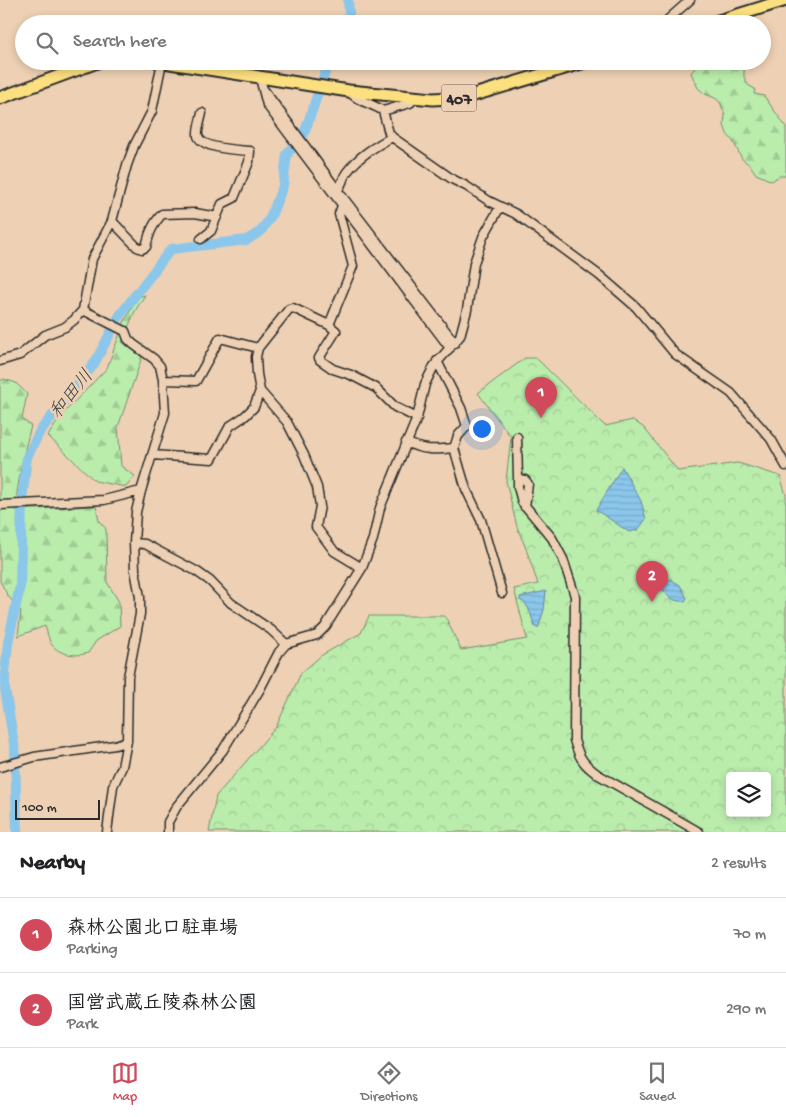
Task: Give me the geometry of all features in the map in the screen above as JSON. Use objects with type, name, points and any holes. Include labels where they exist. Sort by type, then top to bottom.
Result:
[{"type":"highway","points":[[738,15],[786,0]]},
{"type":"highway","points":[[0,98],[76,70]]},
{"type":"highway","name":"407","points":[[200,70],[261,83],[320,86],[349,91],[433,99],[467,97],[558,70]]},
{"type":"street","points":[[674,15],[690,0]]},
{"type":"street","points":[[0,361],[20,355],[45,335],[65,327],[83,310],[92,259],[112,221],[127,165],[152,111],[160,70]]},
{"type":"street","points":[[261,83],[268,105],[453,346]]},
{"type":"street","points":[[349,91],[357,99],[376,106],[382,111],[392,137],[452,180],[516,214],[582,262],[636,307],[675,354],[731,393],[771,439],[786,466]]},
{"type":"street","points":[[382,111],[410,103],[416,98]]},
{"type":"street","points":[[201,239],[211,231],[222,204],[234,198],[249,162],[250,150],[221,149],[201,140],[198,136],[202,113]]},
{"type":"street","points":[[336,192],[346,174],[358,159],[369,150],[392,137]]},
{"type":"street","points":[[336,192],[342,206],[453,346]]},
{"type":"street","points":[[329,325],[353,266],[339,214],[342,206]]},
{"type":"street","points":[[168,832],[168,822],[177,806],[223,750],[260,689],[275,658],[286,644],[317,635],[325,628],[362,568],[380,508],[417,418],[425,384],[437,361],[453,346],[460,336],[465,322],[474,263],[483,237],[500,206]]},
{"type":"street","points":[[112,221],[137,247],[142,249],[146,247],[154,222],[162,214],[195,213],[217,217]]},
{"type":"street","points":[[152,455],[212,458],[230,426],[254,407],[260,390],[256,357],[258,348],[289,309],[293,308],[329,325],[336,331],[319,358],[320,360],[333,369],[351,375],[376,388],[395,407],[417,418]]},
{"type":"street","points":[[83,310],[125,331],[128,339],[133,344],[158,363],[163,380],[165,413],[136,512],[135,570],[140,596],[140,614],[128,677],[127,741],[122,768],[113,786],[107,832]]},
{"type":"street","points":[[163,380],[196,380],[220,338],[258,348]]},
{"type":"street","points":[[437,361],[468,426],[458,436],[454,448],[466,490],[481,520],[502,593]]},
{"type":"street","points":[[260,390],[287,422],[317,486],[320,506],[316,527],[334,551],[362,568]]},
{"type":"street","points":[[517,437],[519,496],[533,518],[550,535],[560,552],[575,596],[574,740],[578,756],[586,766],[597,774],[699,832]]},
{"type":"street","points":[[406,442],[417,448],[432,450],[454,448]]},
{"type":"street","points":[[0,505],[104,500],[141,491]]},
{"type":"street","points":[[134,543],[145,544],[196,571],[210,581],[231,603],[271,630],[286,644]]},
{"type":"street","points":[[0,767],[34,757],[115,745],[127,741]]},
{"type":"green space","points":[[693,70],[744,70],[744,77],[748,85],[755,89],[754,94],[764,96],[786,127],[786,176],[779,176],[772,181],[756,174],[750,165],[742,159],[733,141],[727,134],[724,125],[725,115],[720,102],[698,88],[691,73]]},
{"type":"green space","points":[[145,295],[135,311],[122,342],[142,357],[118,427],[121,466],[135,476],[126,487],[95,481],[48,436],[61,416],[107,368],[125,320],[138,297]]},
{"type":"green space","points":[[525,358],[536,358],[605,426],[633,420],[644,428],[678,471],[738,463],[780,476],[786,495],[786,832],[209,832],[216,796],[276,727],[301,673],[322,655],[361,633],[369,616],[445,616],[461,650],[527,639],[514,589],[538,584],[517,527],[506,481],[511,437],[478,393]]},
{"type":"green space","points":[[4,379],[16,383],[27,394],[22,419],[31,426],[21,468],[15,510],[96,506],[99,521],[106,529],[107,582],[119,602],[120,626],[96,641],[88,653],[73,655],[57,650],[50,642],[45,626],[18,636],[21,611],[8,596],[0,581],[0,381]]},
{"type":"water","points":[[622,467],[641,501],[646,519],[638,530],[629,532],[596,510]]},
{"type":"water","points":[[670,579],[680,585],[687,598],[685,601],[674,600],[663,591],[661,587]]},
{"type":"water","points":[[546,591],[544,610],[538,628],[535,627],[528,608],[520,600],[520,597]]},
{"type":"waterway","name":"和田川","points":[[348,0],[349,15]]},
{"type":"waterway","name":"和田川","points":[[17,832],[15,750],[5,689],[5,674],[8,643],[20,586],[22,501],[27,457],[40,431],[94,364],[120,315],[171,249],[247,240],[261,231],[270,218],[283,186],[287,154],[304,134],[326,70]]},
{"type":"place","name":"森林公園北口駐車場","points":[[541,418]]},
{"type":"place","name":"国営武蔵丘陵森林公園","points":[[652,602]]}]
